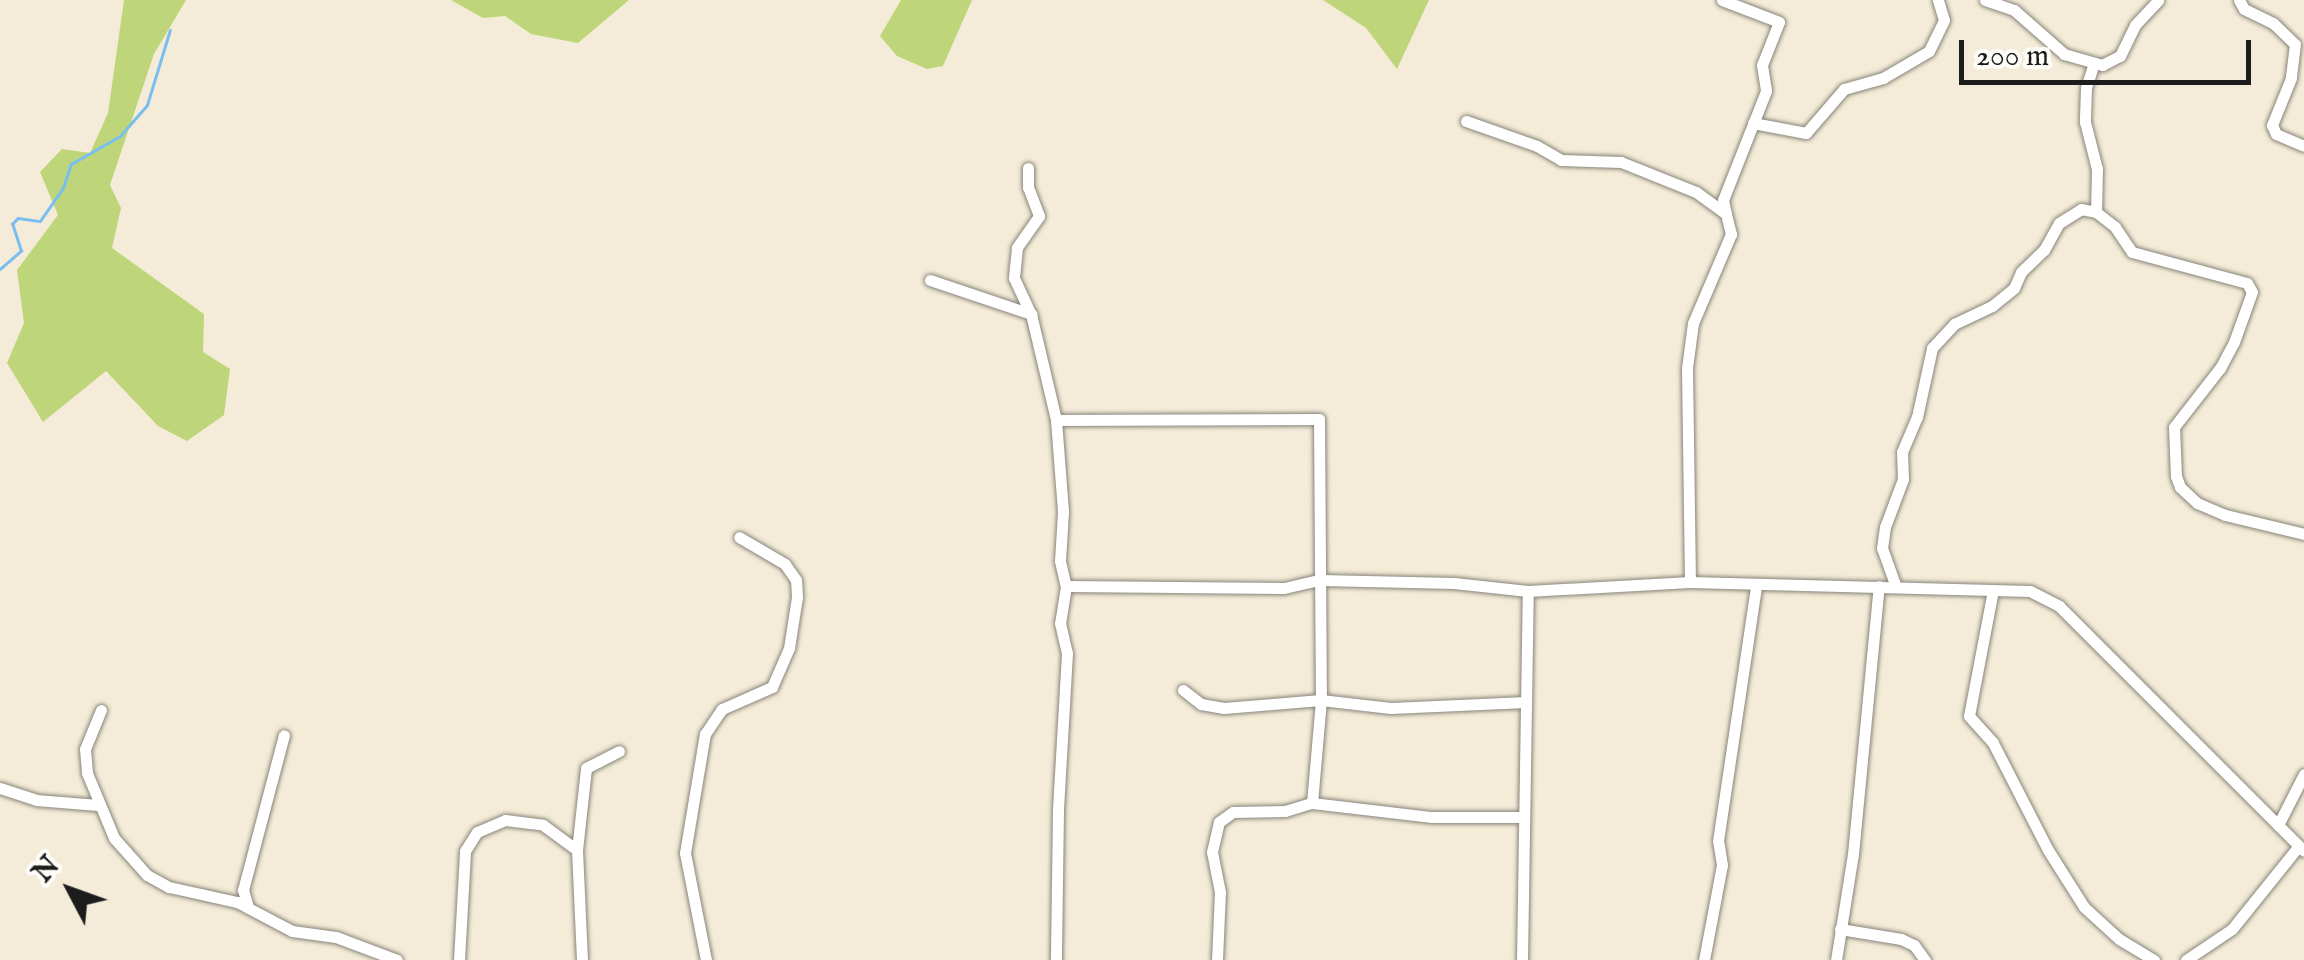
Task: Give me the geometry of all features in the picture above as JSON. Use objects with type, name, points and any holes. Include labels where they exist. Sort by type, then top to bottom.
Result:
[{"type":"street","points":[[1690,582],[1687,368],[1693,323],[1731,234],[1722,200],[1766,92],[1762,65],[1779,22],[1722,0]]},
{"type":"street","points":[[1752,123],[1806,134],[1844,89],[1883,78],[1929,52],[1944,20],[1938,0]]},
{"type":"street","points":[[1985,0],[2014,10],[2064,54],[2094,64],[2112,64],[2120,56],[2134,25],[2158,0]]},
{"type":"street","points":[[2239,0],[2244,10],[2273,23],[2295,44],[2292,78],[2272,124],[2276,134],[2304,146]]},
{"type":"street","points":[[2094,64],[2086,88],[2085,122],[2097,169],[2096,212]]},
{"type":"street","points":[[1466,121],[1538,146],[1561,160],[1621,162],[1696,192],[1726,214]]},
{"type":"street","points":[[1028,168],[1028,187],[1039,216],[1013,260],[1014,278],[1031,314],[1056,420],[1063,512],[1060,561],[1066,586],[1060,623],[1067,653],[1058,810],[1056,960]]},
{"type":"street","points":[[1896,587],[1882,548],[1885,528],[1903,479],[1902,452],[1917,417],[1932,348],[1954,324],[1992,306],[2014,288],[2020,272],[2070,213],[2081,209],[2096,212],[2115,227],[2132,252],[2247,283],[2252,292],[2234,342],[2220,368],[2174,427],[2176,476],[2180,488],[2197,503],[2225,516],[2304,534]]},
{"type":"street","points":[[930,280],[1031,314]]},
{"type":"street","points":[[1056,420],[1319,419],[1322,700],[1312,802]]},
{"type":"street","points":[[706,960],[685,853],[705,734],[722,709],[772,687],[789,648],[797,598],[796,580],[785,564],[739,537]]},
{"type":"street","points":[[1066,586],[1284,588],[1320,580],[1454,582],[1528,591],[1690,582],[1756,587],[2030,591],[2059,606],[2301,849],[2232,929],[2186,960]]},
{"type":"street","points":[[1836,960],[1854,854],[1879,586]]},
{"type":"street","points":[[1704,960],[1722,865],[1718,841],[1756,587]]},
{"type":"street","points":[[1993,590],[1970,716],[1993,743],[2048,850],[2084,906],[2119,940],[2154,960]]},
{"type":"street","points":[[1522,960],[1528,591]]},
{"type":"street","points":[[1183,690],[1201,704],[1224,708],[1322,700],[1391,708],[1526,702]]},
{"type":"street","points":[[101,710],[85,749],[98,805],[114,838],[147,875],[169,887],[248,908],[292,930],[336,937],[397,960]]},
{"type":"street","points":[[248,908],[243,890],[270,774],[284,735]]},
{"type":"street","points":[[582,960],[577,850],[586,768],[619,751]]},
{"type":"street","points":[[2278,825],[2304,774]]},
{"type":"street","points":[[0,788],[36,800],[98,805]]},
{"type":"street","points":[[1217,960],[1220,892],[1212,852],[1219,822],[1232,812],[1286,811],[1312,802],[1432,818],[1522,817]]},
{"type":"street","points":[[459,960],[466,850],[476,832],[505,820],[543,825],[577,850]]},
{"type":"street","points":[[1840,930],[1901,939],[1914,945],[1925,960]]},
{"type":"green space","points":[[124,0],[186,0],[154,54],[110,185],[121,208],[112,248],[204,314],[203,352],[230,369],[224,415],[187,441],[158,426],[106,371],[43,422],[7,363],[24,323],[17,270],[58,215],[40,172],[62,149],[90,153],[108,113]]},
{"type":"green space","points":[[451,0],[629,0],[578,43],[531,34],[505,16],[483,18]]},
{"type":"green space","points":[[901,0],[972,0],[943,66],[927,69],[897,56],[880,36]]},
{"type":"green space","points":[[1323,0],[1429,0],[1397,69],[1366,28]]},
{"type":"waterway","points":[[0,269],[21,251],[12,224],[18,218],[40,221],[63,188],[71,164],[120,136],[147,105],[170,30]]}]
